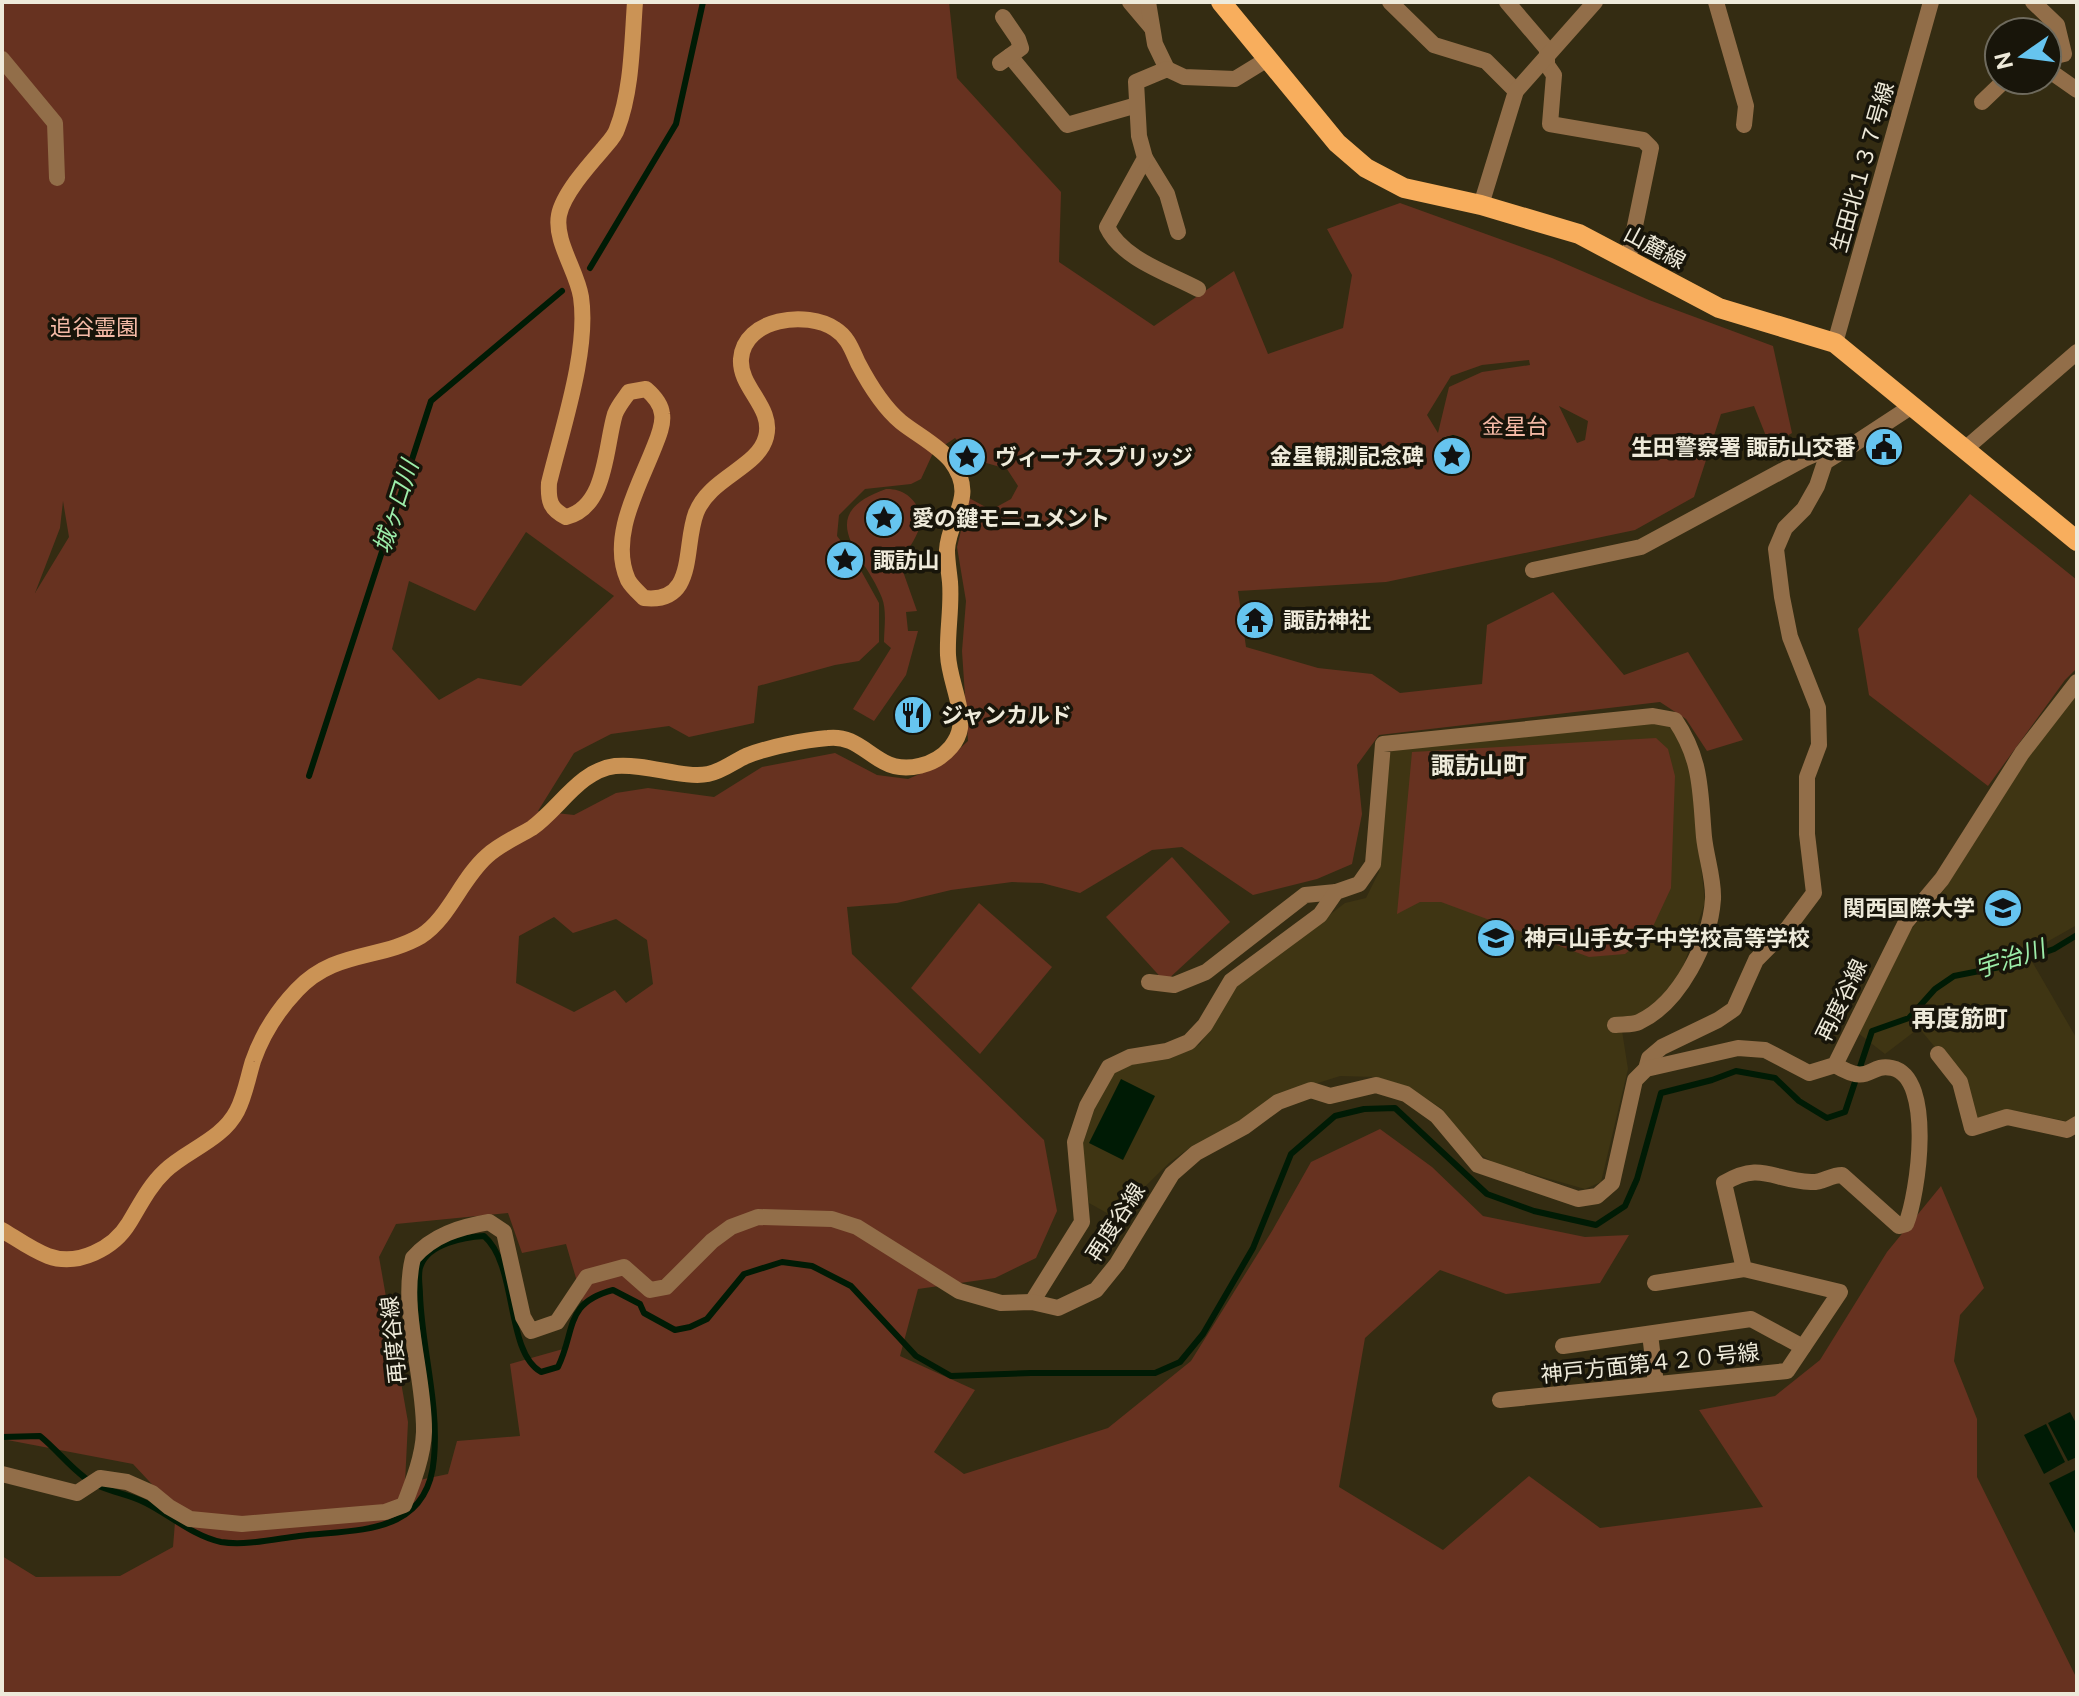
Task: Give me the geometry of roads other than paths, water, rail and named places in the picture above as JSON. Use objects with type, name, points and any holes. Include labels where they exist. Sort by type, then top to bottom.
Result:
[{"type":"main road","name":"山麓線","points":[[1221,2],[1337,143],[1366,168],[1404,188],[1481,205],[1579,234],[1719,308],[1835,343],[2077,541]]},
{"type":"street","points":[[2,1230],[52,1258],[75,1258],[97,1252],[118,1240],[159,1176],[222,1131],[236,1113],[263,1037],[299,987],[345,958],[404,944],[422,935],[438,923],[468,875],[491,852],[535,826],[598,770],[614,766],[648,766],[702,776],[725,769],[748,756],[835,737],[862,745],[887,764],[903,768],[923,766],[955,743],[960,727],[948,654],[952,601],[947,547],[963,504],[963,487],[950,461],[894,416],[875,391],[848,341],[834,328],[820,322],[791,320],[765,324],[750,337],[741,358],[745,379],[764,410],[768,429],[764,444],[754,457],[708,493],[696,513],[683,576],[676,593],[661,600],[644,598],[629,582],[623,562],[622,542],[626,521],[658,438],[663,415],[656,398],[646,389],[629,392],[616,410],[601,475],[591,500],[579,514],[566,517],[554,511],[548,500],[582,330],[581,297],[560,235],[559,216],[565,200],[589,165],[617,132],[630,68],[635,2]]},
{"type":"street","points":[[1130,2],[1153,29]]},
{"type":"street","points":[[1148,2],[1155,44],[1167,69],[1184,77],[1235,79],[1266,60]]},
{"type":"street","points":[[1390,2],[1434,45],[1486,61],[1516,91]]},
{"type":"street","points":[[1507,2],[1547,49],[1547,65],[1554,75],[1550,124],[1643,140],[1651,148],[1628,260]]},
{"type":"street","points":[[1481,205],[1516,91],[1595,2]]},
{"type":"street","points":[[1716,2],[1746,106],[1744,125]]},
{"type":"street","name":"生田北１３７号線","points":[[1835,343],[1931,2]]},
{"type":"street","points":[[2033,2],[2048,16]]},
{"type":"street","points":[[1003,17],[1021,48],[1005,60],[1067,125],[1137,105]]},
{"type":"street","points":[[2,59],[55,123],[57,178]]},
{"type":"street","points":[[1167,69],[1136,82],[1139,136],[1145,158],[1167,194],[1178,232]]},
{"type":"street","points":[[1982,102],[1988,96]]},
{"type":"street","points":[[1145,158],[1107,227],[1113,241],[1127,252],[1198,289]]},
{"type":"street","points":[[1965,449],[2077,352]]},
{"type":"street","points":[[1646,1069],[1649,1058],[1662,1047],[1734,1009],[1756,960],[1787,929],[1814,893],[1807,834],[1807,777],[1819,745],[1818,708],[1790,637],[1776,549],[1785,528],[1804,509],[1817,486],[1825,462],[1912,406]]},
{"type":"street","points":[[1533,570],[1641,547],[1804,459],[1836,445],[1854,444]]},
{"type":"street","name":"再度谷線","points":[[2,1474],[77,1493],[98,1479],[127,1482],[152,1493],[190,1519],[242,1524],[385,1512],[404,1505],[417,1471],[424,1434],[408,1288],[413,1258],[436,1239],[461,1227],[489,1222],[504,1232],[523,1317],[531,1331],[557,1322],[587,1277],[624,1267],[650,1290],[666,1287],[712,1241],[731,1227],[758,1217],[832,1219],[857,1227],[959,1291],[1001,1303],[1032,1302],[1058,1308],[1096,1290],[1117,1264],[1172,1174],[1196,1153],[1244,1127],[1278,1102],[1311,1090],[1330,1096],[1376,1085],[1406,1094],[1437,1116],[1478,1165],[1578,1199],[1597,1196],[1612,1183],[1635,1080],[1646,1069],[1738,1048],[1765,1050],[1809,1073],[1849,1071],[1880,970],[1906,922],[1942,879],[2022,753],[2077,682]]},
{"type":"street","points":[[1149,982],[1174,985],[1206,972],[1305,895],[1336,892],[1359,884],[1373,864],[1383,744],[1653,716],[1675,720],[1691,743],[1702,793],[1704,838],[1713,898],[1706,931],[1686,981],[1638,1023],[1615,1025]]},
{"type":"street","points":[[1032,1302],[1082,1222],[1075,1142],[1087,1106],[1109,1067],[1130,1057],[1167,1051],[1189,1042],[1205,1025],[1231,981],[1320,915],[1336,892]]},
{"type":"street","points":[[1938,1054],[1960,1082],[1972,1128],[2007,1117],[2067,1130],[2077,1124]]},
{"type":"street","points":[[1655,1283],[1744,1269],[1724,1183],[1740,1173],[1753,1170],[1816,1183],[1830,1175],[1842,1175],[1888,1219],[1899,1226],[1906,1224],[1911,1213],[1920,1161],[1918,1110],[1913,1088],[1906,1074],[1892,1068],[1849,1071]]},
{"type":"street","name":"神戸方面第４２０号線","points":[[1500,1400],[1787,1371],[1840,1292],[1744,1269]]},
{"type":"street","points":[[1563,1346],[1751,1319],[1803,1347]]},
{"type":"street","points":[[1650,1334],[1656,1384]]},
{"type":"waterway","name":"城ヶ口川","points":[[590,268],[676,124],[703,2]]},
{"type":"waterway","name":"城ヶ口川","points":[[309,776],[431,401],[562,291]]},
{"type":"waterway","name":"宇治川","points":[[2,1437],[40,1436],[91,1482],[146,1503],[191,1530],[221,1542],[260,1542],[386,1524],[404,1515],[419,1502],[429,1483],[434,1458],[434,1417],[421,1315],[420,1268],[425,1258],[439,1247],[457,1240],[484,1236],[495,1249],[502,1267],[522,1346],[541,1372],[558,1367],[579,1310],[597,1296],[613,1290],[640,1304],[644,1313],[675,1330],[707,1319],[744,1274],[782,1262],[812,1266],[851,1286],[916,1356],[951,1376],[1155,1373],[1180,1362],[1203,1334],[1253,1248],[1291,1154],[1335,1116],[1364,1109],[1395,1108],[1487,1194],[1534,1211],[1596,1225],[1625,1206],[1637,1179],[1661,1093],[1736,1071],[1775,1078],[1799,1101],[1827,1118],[1845,1112],[1872,1031],[1909,1018],[1935,989],[1954,976],[2010,965],[2054,949],[2077,935]]},
{"type":"place","name":"生田警察署 諏訪山交番","points":[[1884,447]]},
{"type":"place","name":"金星観測記念碑","points":[[1452,456]]},
{"type":"place","name":"ヴィーナスブリッジ","points":[[967,457]]},
{"type":"place","name":"愛の鍵モニュメント","points":[[884,518]]},
{"type":"place","name":"諏訪山","points":[[845,560]]},
{"type":"place","name":"諏訪神社","points":[[1255,620]]},
{"type":"place","name":"ジャンカルド","points":[[913,715]]},
{"type":"place","name":"関西国際大学","points":[[2003,908]]},
{"type":"place","name":"神戸山手女子中学校高等学校","points":[[1496,938]]},
{"type":"district","name":"諏訪山町","points":[[1479,766]]},
{"type":"district","name":"再度筋町","points":[[1960,1019]]},
{"type":"park label","name":"追谷霊園","points":[[94,327]]},
{"type":"park label","name":"金星台","points":[[1515,426]]}]
